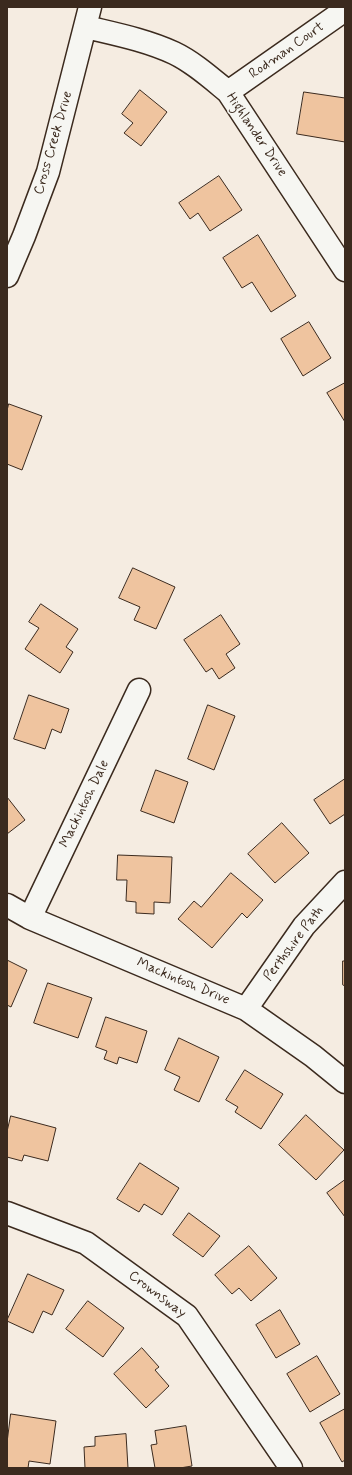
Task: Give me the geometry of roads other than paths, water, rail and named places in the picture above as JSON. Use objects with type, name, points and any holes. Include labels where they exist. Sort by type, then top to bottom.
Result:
[{"type":"street","name":"Rodman Court","points":[[228,92],[345,10]]},
{"type":"street","name":"Highlander Drive","points":[[88,17],[138,40],[174,53],[206,74],[228,92],[345,270]]},
{"type":"street","name":"Cross Creek Drive","points":[[7,276],[48,172],[88,17]]},
{"type":"street","name":"Mackintosh Dale","points":[[30,918],[139,690]]},
{"type":"street","name":"Perthshire Path","points":[[246,1009],[304,926],[345,882]]},
{"type":"street","name":"Mackintosh Drive","points":[[7,905],[30,918],[246,1009],[313,1056],[345,1082]]},
{"type":"street","name":"Crownsway","points":[[7,1212],[86,1243],[187,1316],[291,1468]]}]
